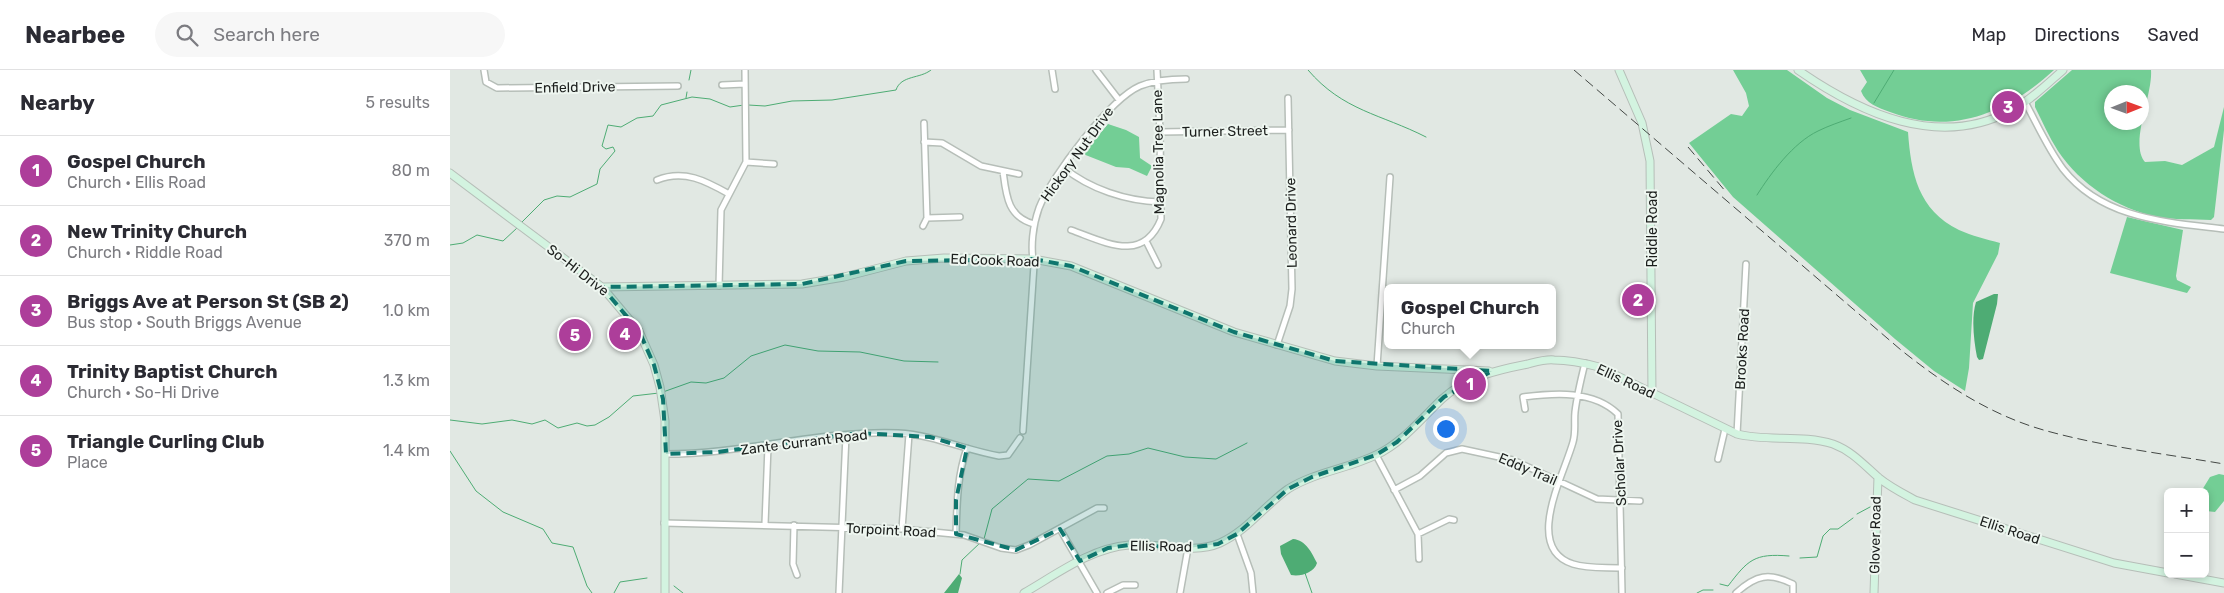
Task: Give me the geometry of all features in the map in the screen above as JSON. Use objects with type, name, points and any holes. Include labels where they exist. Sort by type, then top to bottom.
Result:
[{"type":"street","name":"Enfield Drive","points":[[484,70],[486,82],[497,88],[678,86]]},
{"type":"street","points":[[719,286],[720,218],[729,194],[742,174],[746,162],[745,70]]},
{"type":"street","points":[[1052,70],[1055,89]]},
{"type":"street","points":[[1096,70],[1119,100]]},
{"type":"street","name":"Magnolia Tree Lane","points":[[1146,241],[1157,227],[1160,219],[1160,132],[1157,70]]},
{"type":"street","name":"Riddle Road","points":[[1619,70],[1640,118],[1650,156],[1652,394]]},
{"type":"street","points":[[1798,70],[1826,89],[1862,107],[1904,123],[1928,128],[1954,128],[1986,122],[2025,102],[2063,70]]},
{"type":"street","name":"Hickory Nut Drive","points":[[1023,431],[1034,224],[1039,206],[1098,122],[1119,100],[1141,86],[1186,79]]},
{"type":"street","points":[[722,85],[745,84]]},
{"type":"street","name":"Leonard Drive","points":[[1277,345],[1288,313],[1292,289],[1288,98]]},
{"type":"street","points":[[2025,102],[2063,169],[2076,183],[2098,199],[2138,216],[2224,229]]},
{"type":"street","points":[[923,226],[927,218],[924,123]]},
{"type":"street","name":"Turner Street","points":[[1160,132],[1289,130]]},
{"type":"street","points":[[924,142],[942,143],[981,166],[1019,174]]},
{"type":"street","points":[[746,162],[774,164]]},
{"type":"street","points":[[1064,168],[1087,184],[1130,198],[1160,202]]},
{"type":"street","points":[[1003,171],[1010,208],[1022,220],[1034,224]]},
{"type":"street","name":"So-Hi Drive","points":[[450,174],[602,287],[639,331],[654,365],[663,399],[666,454],[664,523]]},
{"type":"street","points":[[657,180],[664,177],[691,176],[700,178],[729,194]]},
{"type":"street","points":[[1377,366],[1390,177]]},
{"type":"street","points":[[927,218],[960,217]]},
{"type":"street","points":[[1072,230],[1126,247],[1146,241],[1158,264]]},
{"type":"street","name":"Ed Cook Road","points":[[602,287],[809,283],[898,263],[931,259],[1033,259],[1072,266],[1234,332],[1335,361],[1377,366],[1492,371]]},
{"type":"street","name":"Brooks Road","points":[[1737,434],[1746,264]]},
{"type":"street","name":"Ellis Road","points":[[1024,593],[1080,561],[1108,548],[1129,544],[1188,548],[1218,544],[1237,534],[1288,489],[1312,477],[1376,455],[1397,442],[1444,398],[1470,381],[1492,371],[1552,359],[1585,363],[1612,372],[1652,394],[1737,434],[1750,437],[1824,442],[1854,455],[1894,489],[1915,500],[2114,563],[2164,572]]},
{"type":"street","points":[[1585,363],[1578,396],[1573,441],[1548,526],[1548,534],[1554,550],[1562,559],[1578,566],[1622,568]]},
{"type":"street","name":"Scholar Drive","points":[[1525,408],[1523,397],[1564,393],[1578,396],[1612,409],[1619,416],[1622,502],[1622,593]]},
{"type":"street","name":"So-Hi Drive","points":[[663,399],[661,466],[665,593]]},
{"type":"street","points":[[1718,459],[1725,429]]},
{"type":"street","points":[[902,530],[909,434]]},
{"type":"street","name":"Zante Currant Road","points":[[666,454],[706,454],[846,435],[909,434],[930,437],[999,456],[1008,455],[1020,438]]},
{"type":"street","points":[[839,593],[846,435]]},
{"type":"street","points":[[765,524],[768,446]]},
{"type":"street","points":[[956,534],[956,500],[962,462],[967,448]]},
{"type":"street","name":"Eddy Trail","points":[[1394,490],[1420,476],[1446,453],[1462,449],[1513,460],[1597,499],[1622,502],[1640,501]]},
{"type":"street","points":[[1376,455],[1418,534],[1419,559]]},
{"type":"street","name":"Glover Road","points":[[1874,593],[1878,477]]},
{"type":"street","name":"Torpoint Road","points":[[664,523],[794,525],[956,534],[978,539],[1001,548],[1016,550],[1060,529],[1097,508],[1104,508]]},
{"type":"street","points":[[1418,534],[1449,519],[1454,520]]},
{"type":"street","points":[[794,525],[793,564],[797,575]]},
{"type":"street","points":[[1060,529],[1097,593]]},
{"type":"street","points":[[1237,534],[1251,573],[1253,593]]},
{"type":"street","points":[[1180,593],[1188,548]]},
{"type":"street","points":[[1736,593],[1754,579],[1760,577],[1780,577],[1793,584],[1793,593]]},
{"type":"street","points":[[2197,578],[2224,583]]},
{"type":"street","points":[[1107,593],[1123,585],[1135,584]]},
{"type":"highlighted area","points":[[1033,259],[1071,266],[1234,332],[1335,361],[1492,371],[1444,397],[1397,442],[1376,455],[1312,477],[1288,489],[1237,534],[1218,544],[1188,548],[1129,545],[1108,548],[1080,561],[1060,529],[1016,550],[956,534],[956,500],[967,448],[930,437],[858,433],[718,452],[666,454],[663,399],[654,365],[639,331],[602,287],[802,284],[906,261]]},
{"type":"shaded area","points":[[1733,70],[1787,70],[1827,98],[1850,110],[1908,132],[1911,162],[1919,189],[1934,212],[1945,222],[1959,230],[2000,243],[1998,254],[1973,303],[1969,368],[1965,391],[1934,371],[1895,339],[1733,197],[1689,143],[1731,114],[1742,116],[1749,106],[1746,93]]},
{"type":"shaded area","points":[[1860,70],[2054,70],[2036,85],[1998,109],[1957,121],[1935,122],[1913,119],[1872,104],[1861,91],[1867,82]]},
{"type":"shaded area","points":[[2072,70],[2151,70],[2149,92],[2149,85],[2104,85],[2104,130],[2140,130],[2139,143],[2145,162],[2165,161],[2182,165],[2214,147],[2224,107],[2224,130],[2214,217],[2211,220],[2157,217],[2128,208],[2114,201],[2089,184],[2067,163],[2058,151],[2035,107],[2035,102]]},
{"type":"shaded area","points":[[1108,124],[1139,137],[1140,158],[1152,166],[1147,176],[1129,168],[1116,167],[1083,154]]},
{"type":"shaded area","points":[[2127,217],[2183,230],[2176,276],[2177,280],[2191,287],[2187,293],[2110,273]]},
{"type":"shaded area","points":[[1998,294],[1997,304],[1983,359],[1979,360],[1974,337],[1974,309],[1976,302]]},
{"type":"shaded area","points":[[2219,474],[2224,475],[2224,501],[2215,512],[2209,511],[2209,488],[2203,488],[2210,477]]},
{"type":"shaded area","points":[[1293,539],[1305,544],[1317,563],[1306,574],[1291,575],[1281,554],[1280,546]]},
{"type":"shaded area","points":[[959,574],[962,578],[958,593],[944,593]]},
{"type":"waterway","points":[[689,80],[691,70]]},
{"type":"waterway","points":[[748,105],[765,106],[792,101],[832,100],[896,90],[898,85],[906,79],[931,70]]},
{"type":"waterway","points":[[1308,70],[1321,84],[1349,103],[1426,137]]},
{"type":"waterway","points":[[1874,103],[1894,70]]},
{"type":"waterway","points":[[686,98],[687,92]]},
{"type":"waterway","points":[[521,223],[544,200],[557,196],[570,197],[597,184],[600,169],[615,151],[613,147],[606,149],[602,146],[608,125],[621,127],[637,118],[653,116],[661,105],[692,97],[710,99],[730,107],[744,105]]},
{"type":"waterway","points":[[1757,195],[1776,168],[1800,143],[1818,131],[1851,118]]},
{"type":"waterway","points":[[450,245],[463,243],[477,235],[503,241],[517,228]]},
{"type":"waterway","points":[[663,392],[691,382],[706,383],[724,378],[751,356],[785,345],[818,351],[860,352],[904,361],[938,362]]},
{"type":"waterway","points":[[450,420],[482,424],[512,420],[532,424],[545,420],[558,428],[577,423],[587,426],[595,425],[609,417],[633,396],[659,393]]},
{"type":"waterway","points":[[984,539],[992,509],[1028,479],[1059,481],[1107,456],[1129,454],[1148,448],[1185,457],[1216,459],[1247,443]]},
{"type":"waterway","points":[[450,451],[476,491],[503,512],[543,529],[552,543],[573,547],[587,586],[592,593]]},
{"type":"waterway","points":[[1857,514],[1870,507]]},
{"type":"waterway","points":[[1800,558],[1817,557],[1823,536],[1830,529],[1838,529],[1853,518]]},
{"type":"waterway","points":[[960,574],[962,560],[981,542]]},
{"type":"waterway","points":[[1720,584],[1728,586],[1747,564],[1760,557],[1789,556]]},
{"type":"waterway","points":[[1305,573],[1312,593]]},
{"type":"waterway","points":[[614,593],[620,582],[647,578]]},
{"type":"waterway","points":[[674,586],[683,593]]},
{"type":"waterway","points":[[1697,593],[1703,590],[1713,590]]},
{"type":"railway","points":[[1574,70],[1901,350],[1970,398],[2027,425],[2069,437],[2224,464]]},
{"type":"railway","points":[[1688,147],[1726,192]]},
{"type":"place","name":"Briggs Ave at Person St (SB 2)","points":[[2008,107]]},
{"type":"place","name":"New Trinity Church","points":[[1638,300]]},
{"type":"place","name":"Trinity Baptist Church","points":[[625,334]]},
{"type":"place","name":"Triangle Curling Club","points":[[575,335]]},
{"type":"place","name":"Gospel Church","points":[[1470,384]]}]
